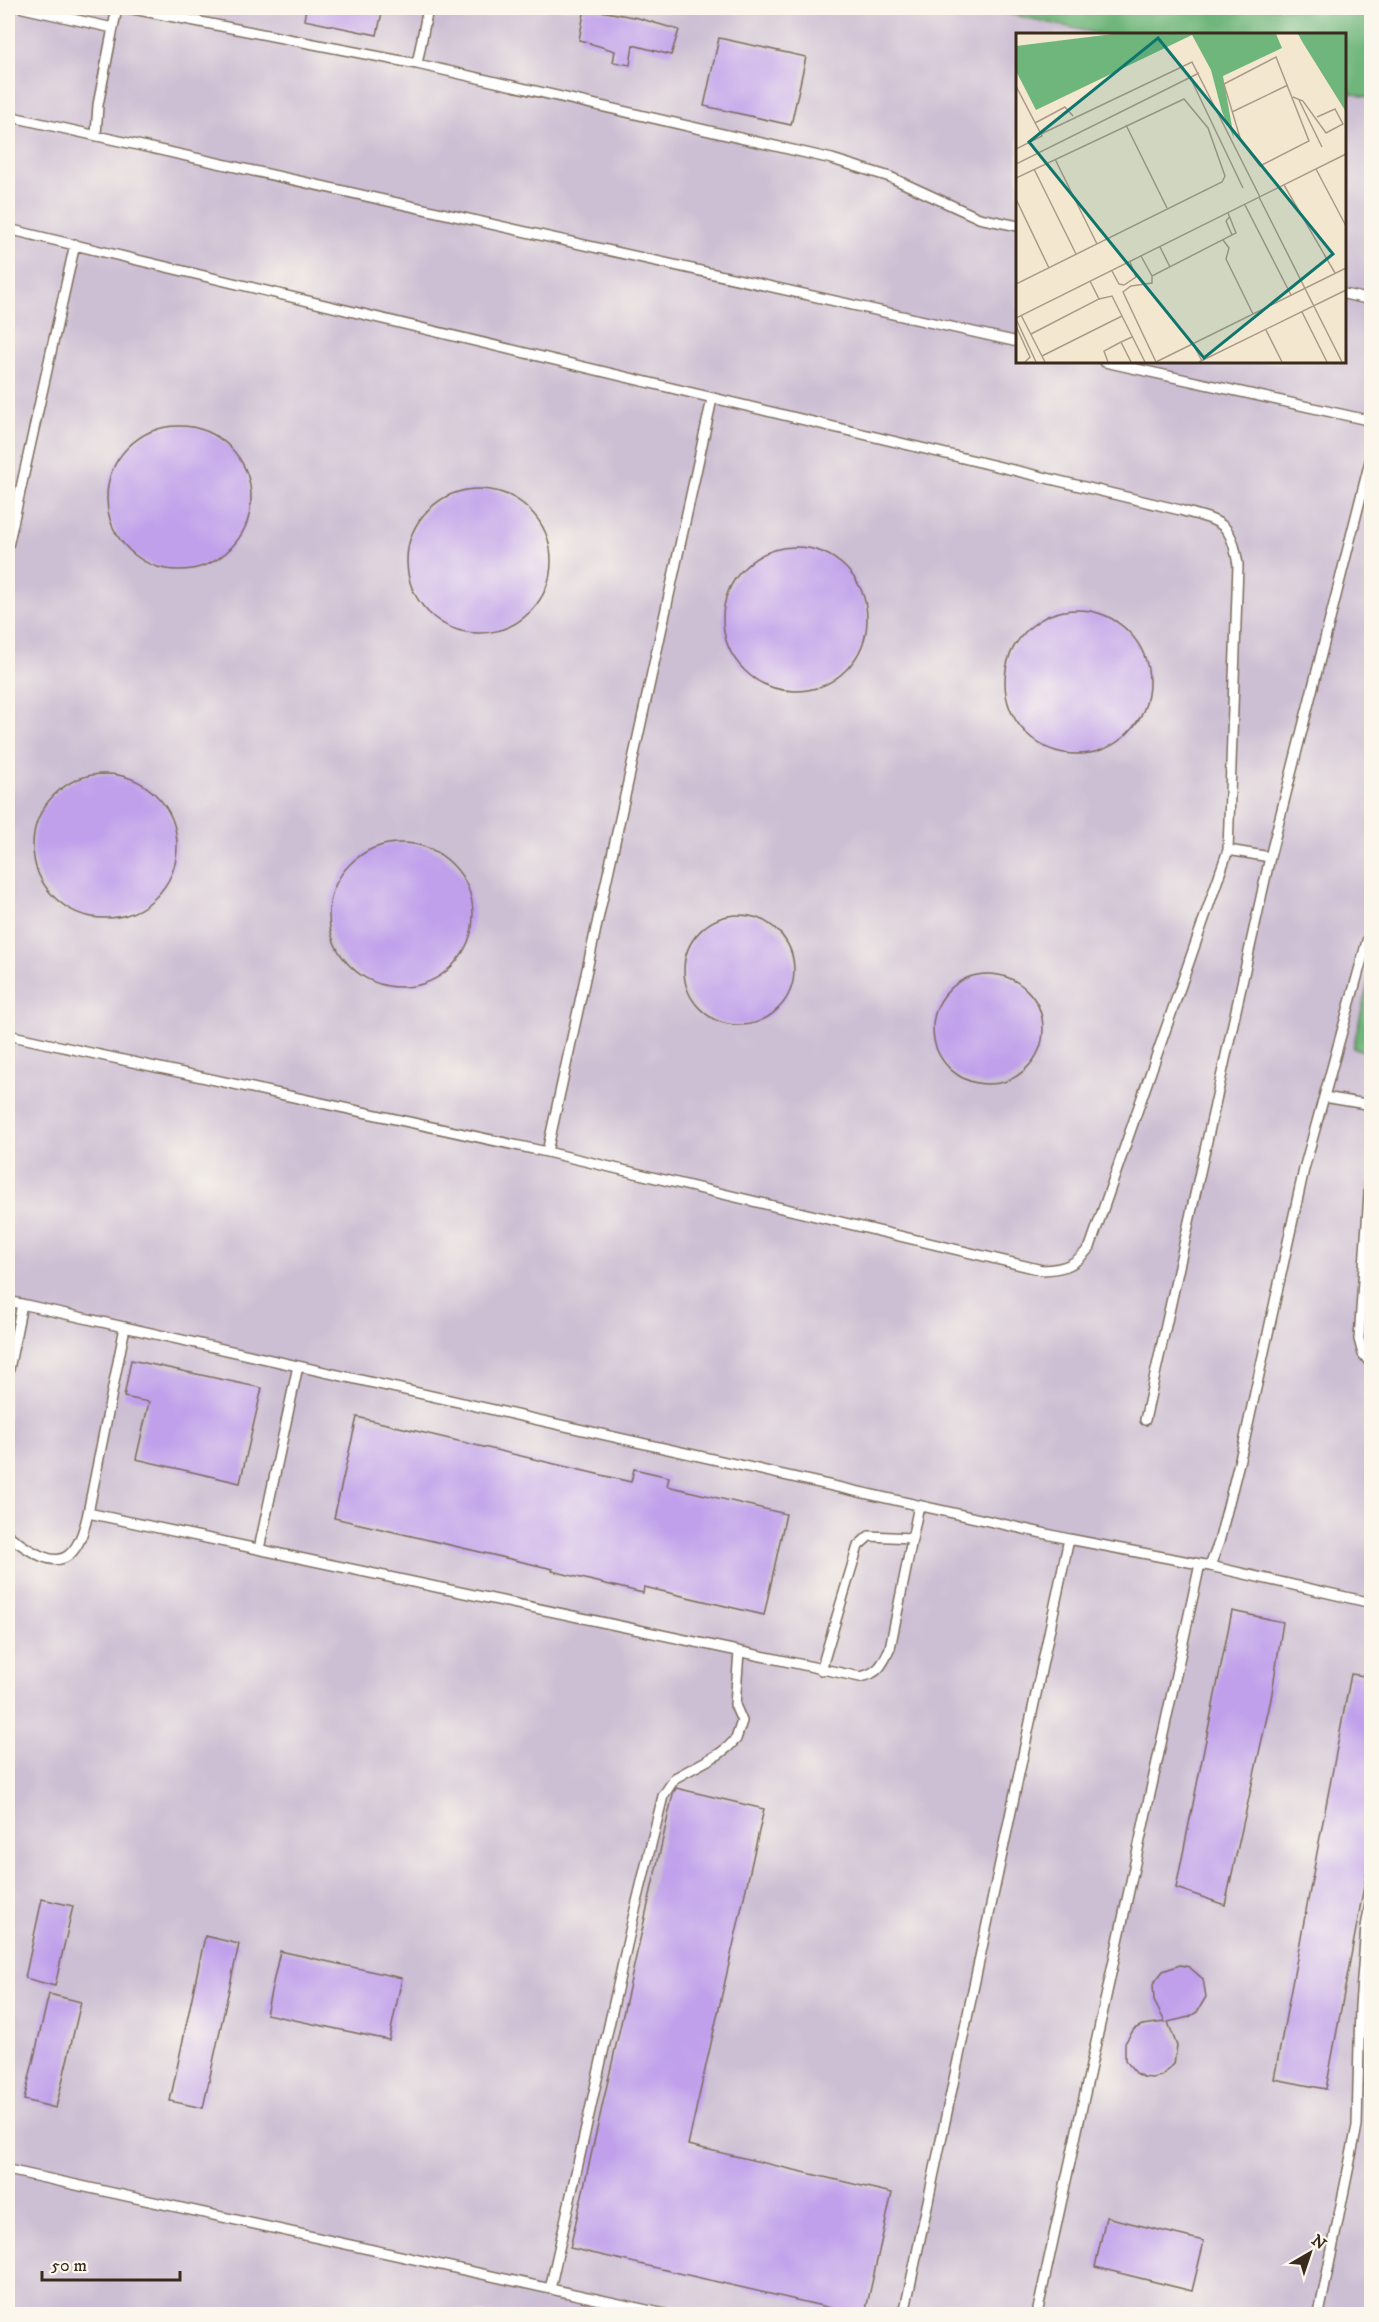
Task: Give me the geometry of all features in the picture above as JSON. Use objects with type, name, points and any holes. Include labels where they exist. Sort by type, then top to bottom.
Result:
[{"type":"lane","points":[[23,8],[113,28]]},
{"type":"lane","points":[[96,135],[98,105],[117,8]]},
{"type":"lane","points":[[128,8],[417,64],[832,159],[891,177],[979,218],[1016,226]]},
{"type":"lane","points":[[417,64],[428,8]]},
{"type":"lane","points":[[8,116],[1016,342]]},
{"type":"lane","points":[[8,229],[1180,510],[1216,521],[1228,530],[1235,541],[1239,564],[1228,850],[1090,1247],[1079,1260],[1062,1269],[1042,1270],[547,1152],[8,1035]]},
{"type":"lane","points":[[8,546],[75,244]]},
{"type":"lane","points":[[1346,294],[1371,300]]},
{"type":"lane","points":[[1110,363],[1371,421]]},
{"type":"lane","points":[[547,1152],[712,399]]},
{"type":"lane","points":[[1145,1420],[1270,857],[1371,453]]},
{"type":"lane","points":[[1228,850],[1270,857]]},
{"type":"lane","points":[[1210,1566],[1244,1443],[1304,1168],[1371,922]]},
{"type":"lane","points":[[1324,1097],[1371,1105]]},
{"type":"lane","points":[[1371,1151],[1359,1339],[1363,1354],[1371,1365]]},
{"type":"lane","points":[[8,1301],[1069,1539],[1210,1566],[1371,1603]]},
{"type":"lane","points":[[8,1374],[22,1304]]},
{"type":"lane","points":[[8,1534],[24,1547],[45,1557],[58,1560],[69,1557],[77,1548],[84,1535],[125,1328]]},
{"type":"lane","points":[[259,1549],[298,1366]]},
{"type":"lane","points":[[88,1513],[861,1677],[873,1675],[883,1665],[890,1648],[919,1505]]},
{"type":"lane","points":[[821,1670],[858,1546],[868,1536],[912,1538]]},
{"type":"lane","points":[[904,2314],[1069,1539]]},
{"type":"lane","points":[[1037,2314],[1200,1564]]},
{"type":"lane","points":[[550,2289],[633,1918],[663,1796],[675,1778],[719,1755],[736,1739],[742,1721],[735,1705],[739,1652]]},
{"type":"lane","points":[[1319,2314],[1357,2126],[1360,2006],[1371,1893]]},
{"type":"lane","points":[[8,2170],[665,2314]]},
{"type":"shaded area","points":[[8,8],[1371,8],[1371,2314],[8,2314]]},
{"type":"green space","points":[[983,8],[1371,8],[1371,98],[1346,92],[1346,33],[1095,33]]},
{"type":"green space","points":[[1371,968],[1372,1053],[1353,1048]]},
{"type":"building","points":[[306,8],[383,8],[377,35],[304,20]]},
{"type":"building","points":[[585,8],[638,18],[679,30],[671,55],[633,45],[630,65],[613,62],[615,51],[579,40]]},
{"type":"building","points":[[719,38],[806,57],[791,125],[704,106]]},
{"type":"building","points":[[179,426],[206,432],[219,438],[230,447],[239,458],[245,471],[251,498],[245,525],[239,538],[230,549],[219,558],[206,564],[179,570],[152,564],[139,558],[128,549],[119,538],[113,525],[107,498],[113,471],[119,458],[128,447],[139,438],[152,432]]},
{"type":"building","points":[[479,489],[506,495],[519,501],[530,510],[539,521],[545,534],[551,561],[545,588],[539,601],[530,612],[519,621],[506,627],[479,633],[452,627],[439,621],[428,612],[419,601],[413,588],[407,561],[413,534],[419,521],[428,510],[439,501],[452,495]]},
{"type":"building","points":[[795,547],[822,553],[835,559],[846,568],[855,579],[861,592],[867,619],[861,646],[855,659],[846,670],[835,679],[822,685],[795,691],[768,685],[755,679],[744,670],[735,659],[729,646],[723,619],[729,592],[735,579],[744,568],[755,559],[768,553]]},
{"type":"building","points":[[1077,610],[1104,616],[1117,622],[1128,631],[1137,642],[1143,655],[1149,682],[1143,709],[1137,722],[1128,733],[1117,742],[1104,748],[1077,754],[1050,748],[1037,742],[1026,733],[1017,722],[1011,709],[1005,682],[1011,655],[1017,642],[1026,631],[1037,622],[1050,616]]},
{"type":"building","points":[[105,774],[132,780],[145,786],[156,795],[165,806],[171,819],[177,846],[171,873],[165,886],[156,897],[145,906],[132,912],[105,918],[78,912],[65,906],[54,897],[45,886],[39,873],[33,846],[39,819],[45,806],[54,795],[65,786],[78,780]]},
{"type":"building","points":[[401,843],[428,849],[441,855],[452,864],[461,875],[467,888],[473,915],[467,942],[461,955],[452,966],[441,975],[428,981],[401,987],[374,981],[361,975],[350,966],[341,955],[335,942],[329,915],[335,888],[341,875],[350,864],[361,855],[374,849]]},
{"type":"building","points":[[739,915],[760,919],[778,931],[790,949],[794,970],[790,991],[778,1009],[760,1021],[739,1025],[718,1021],[700,1009],[688,991],[684,970],[688,949],[700,931],[718,919]]},
{"type":"building","points":[[988,974],[1009,978],[1027,990],[1039,1008],[1043,1029],[1039,1050],[1027,1068],[1009,1080],[988,1084],[967,1080],[949,1068],[937,1050],[933,1029],[937,1008],[949,990],[967,978]]},
{"type":"building","points":[[131,1360],[262,1388],[240,1483],[136,1459],[149,1402],[124,1397]]},
{"type":"building","points":[[357,1417],[631,1482],[634,1469],[669,1477],[667,1486],[786,1514],[764,1615],[644,1587],[643,1593],[552,1571],[553,1569],[334,1518]]},
{"type":"building","points":[[1232,1611],[1283,1622],[1271,1699],[1225,1905],[1176,1888]]},
{"type":"building","points":[[1351,1674],[1371,1677],[1371,1849],[1326,2089],[1274,2079]]},
{"type":"building","points":[[676,1788],[764,1809],[688,2145],[892,2193],[865,2314],[570,2248]]},
{"type":"building","points":[[42,1899],[73,1906],[55,1986],[25,1978]]},
{"type":"building","points":[[205,1936],[239,1944],[203,2108],[170,2101]]},
{"type":"building","points":[[280,1951],[402,1978],[389,2040],[266,2014]]},
{"type":"building","points":[[1180,1965],[1189,1967],[1203,1979],[1206,1997],[1197,2012],[1189,2017],[1168,2022],[1177,2046],[1174,2064],[1161,2076],[1143,2077],[1136,2073],[1125,2060],[1125,2043],[1134,2029],[1142,2025],[1165,2022],[1154,2001],[1153,1984],[1163,1971]]},
{"type":"building","points":[[49,1994],[81,2002],[56,2108],[24,2100]]},
{"type":"building","points":[[1106,2217],[1204,2241],[1192,2291],[1095,2267]]}]
